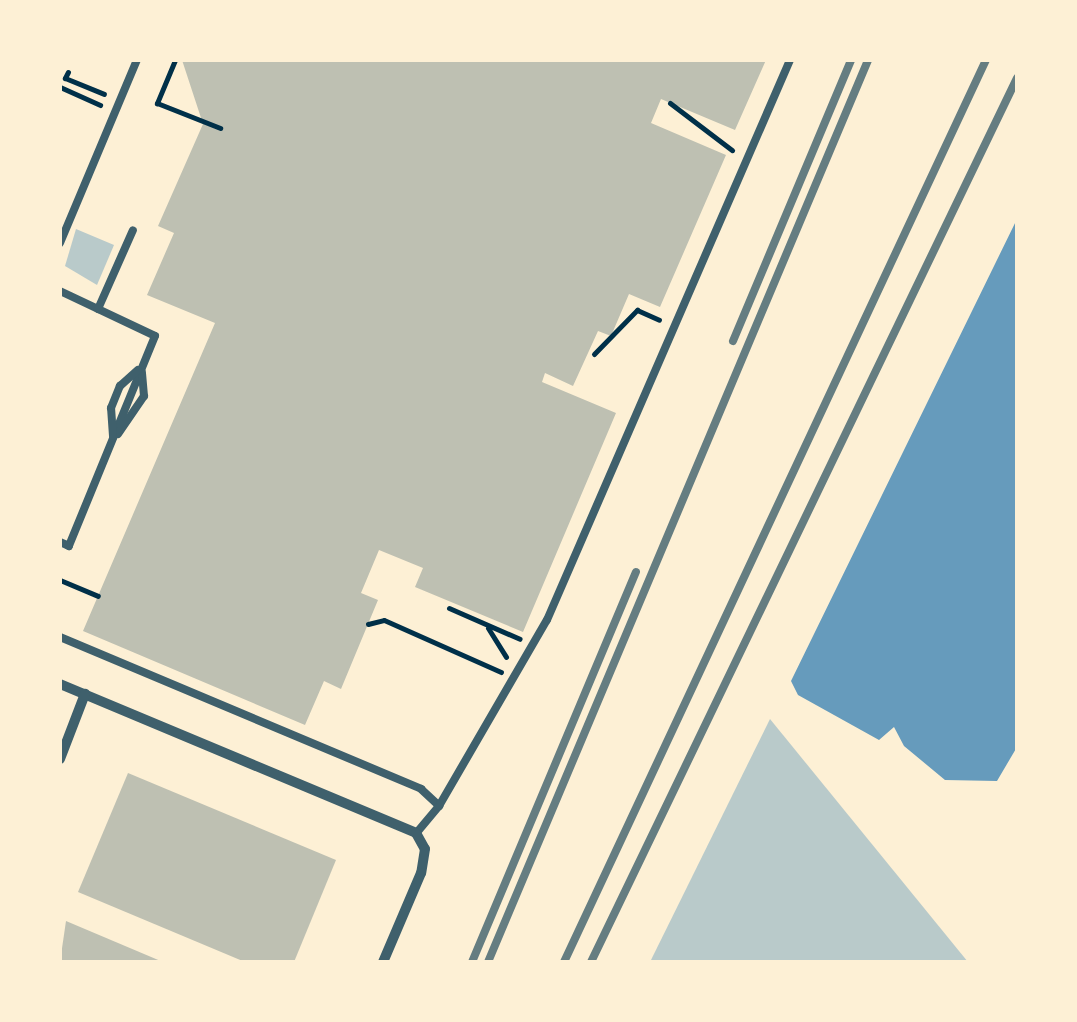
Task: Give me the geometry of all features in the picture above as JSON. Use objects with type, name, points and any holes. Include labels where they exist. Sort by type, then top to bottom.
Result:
[{"type":"street","points":[[60,684],[416,832],[425,849],[421,873],[383,962]]},
{"type":"street","points":[[60,759],[84,694]]},
{"type":"lane","points":[[60,243],[137,60]]},
{"type":"lane","points":[[416,832],[439,806],[547,620],[790,60]]},
{"type":"lane","points":[[102,311],[133,230]]},
{"type":"lane","points":[[60,291],[154,336],[70,546],[60,542]]},
{"type":"lane","points":[[60,637],[421,789],[439,806]]},
{"type":"path","points":[[175,60],[157,103],[220,128]]},
{"type":"path","points":[[68,72],[66,78],[107,95]]},
{"type":"path","points":[[60,87],[103,106]]},
{"type":"path","points":[[670,103],[735,152]]},
{"type":"path","points":[[727,160],[742,134]]},
{"type":"path","points":[[652,338],[666,304]]},
{"type":"path","points":[[594,354],[637,310],[660,320]]},
{"type":"path","points":[[60,580],[98,596]]},
{"type":"path","points":[[449,608],[523,640],[531,623]]},
{"type":"path","points":[[368,624],[384,620],[516,676]]},
{"type":"path","points":[[487,625],[516,676]]},
{"type":"shaded area","points":[[76,229],[114,245],[97,285],[65,266]]},
{"type":"shaded area","points":[[770,719],[968,962],[650,962]]},
{"type":"water","points":[[1017,219],[1017,747],[997,781],[945,780],[904,746],[894,727],[879,740],[798,695],[791,681]]},
{"type":"building","points":[[182,60],[766,60],[735,130],[661,99],[651,123],[726,155],[660,307],[629,294],[611,336],[598,331],[573,386],[545,373],[542,382],[616,413],[523,632],[415,587],[423,568],[379,550],[361,593],[378,600],[341,689],[324,681],[305,725],[83,631],[215,323],[147,295],[174,233],[158,226],[203,124]]},
{"type":"building","points":[[128,773],[336,860],[294,962],[245,962],[78,892]]},
{"type":"building","points":[[66,921],[163,962],[60,962]]},
{"type":"railway","points":[[733,341],[851,60]]},
{"type":"railway","points":[[488,962],[868,60]]},
{"type":"railway","points":[[564,962],[986,60]]},
{"type":"railway","points":[[591,962],[1017,78]]},
{"type":"railway","points":[[472,962],[636,572]]}]
